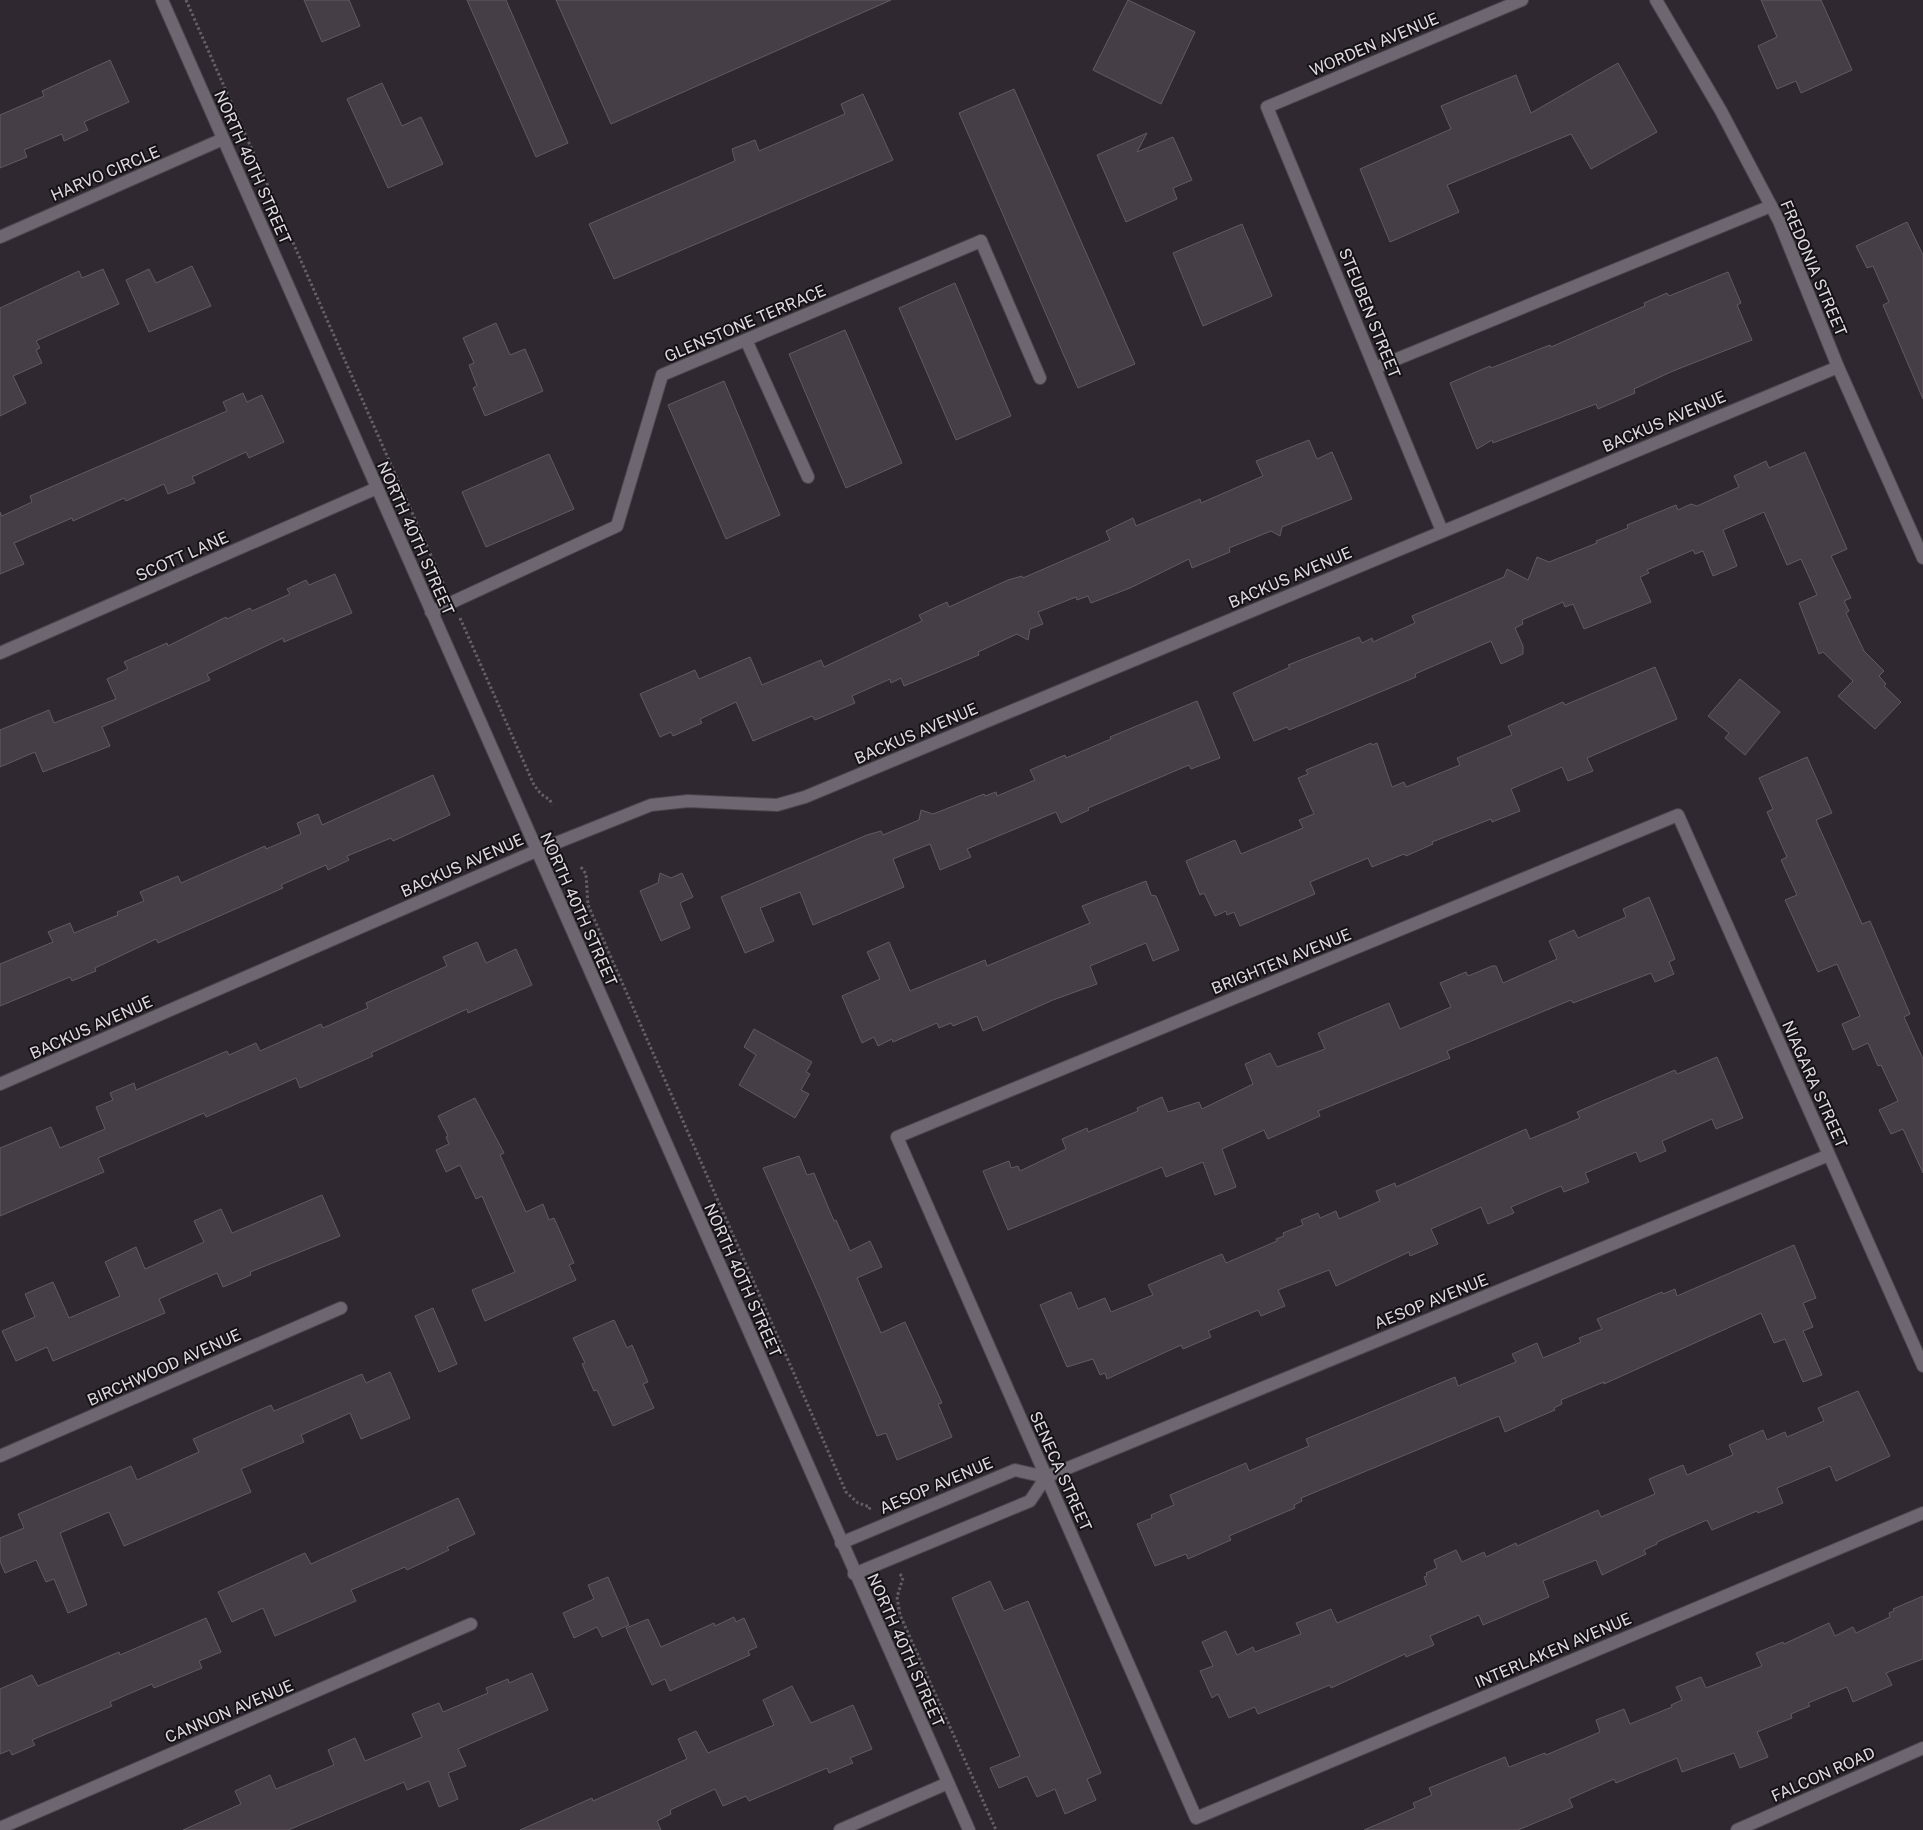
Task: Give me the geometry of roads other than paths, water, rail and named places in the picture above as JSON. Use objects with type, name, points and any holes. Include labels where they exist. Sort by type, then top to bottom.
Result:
[{"type":"street","name":"NORTH 40TH STREET","points":[[162,0],[854,1574],[969,1830]]},
{"type":"street","name":"WORDEN AVENUE","points":[[1267,107],[1522,0]]},
{"type":"street","name":"FREDONIA STREET","points":[[1656,0],[1721,111],[1772,206],[1838,367],[1923,558]]},
{"type":"street","name":"STEUBEN STREET","points":[[1267,107],[1442,531]]},
{"type":"street","name":"HARVO CIRCLE","points":[[0,237],[223,139]]},
{"type":"street","points":[[1375,368],[1772,206]]},
{"type":"street","name":"GLENSTONE TERRACE","points":[[430,612],[617,526],[662,375],[981,241],[1040,378]]},
{"type":"street","points":[[746,340],[808,477]]},
{"type":"street","name":"BACKUS AVENUE","points":[[0,1084],[536,851],[650,805],[688,801],[777,805],[805,797],[1838,367]]},
{"type":"street","name":"SCOTT LANE","points":[[0,653],[377,488]]},
{"type":"street","name":"BRIGHTEN AVENUE","points":[[897,1137],[1678,815]]},
{"type":"street","name":"NIAGARA STREET","points":[[1678,815],[1923,1366]]},
{"type":"street","name":"SENECA STREET","points":[[897,1137],[1196,1818]]},
{"type":"street","name":"AESOP AVENUE","points":[[841,1543],[1015,1470],[1046,1477],[1829,1155]]},
{"type":"street","name":"BIRCHWOOD AVENUE","points":[[0,1456],[341,1308]]},
{"type":"street","points":[[854,1574],[1030,1501],[1046,1477]]},
{"type":"street","name":"INTERLAKEN AVENUE","points":[[1196,1818],[1923,1513]]},
{"type":"street","name":"CANNON AVENUE","points":[[0,1828],[471,1624]]},
{"type":"street","name":"FALCON ROAD","points":[[1737,1830],[1923,1748]]},
{"type":"street","points":[[840,1830],[948,1783]]}]
